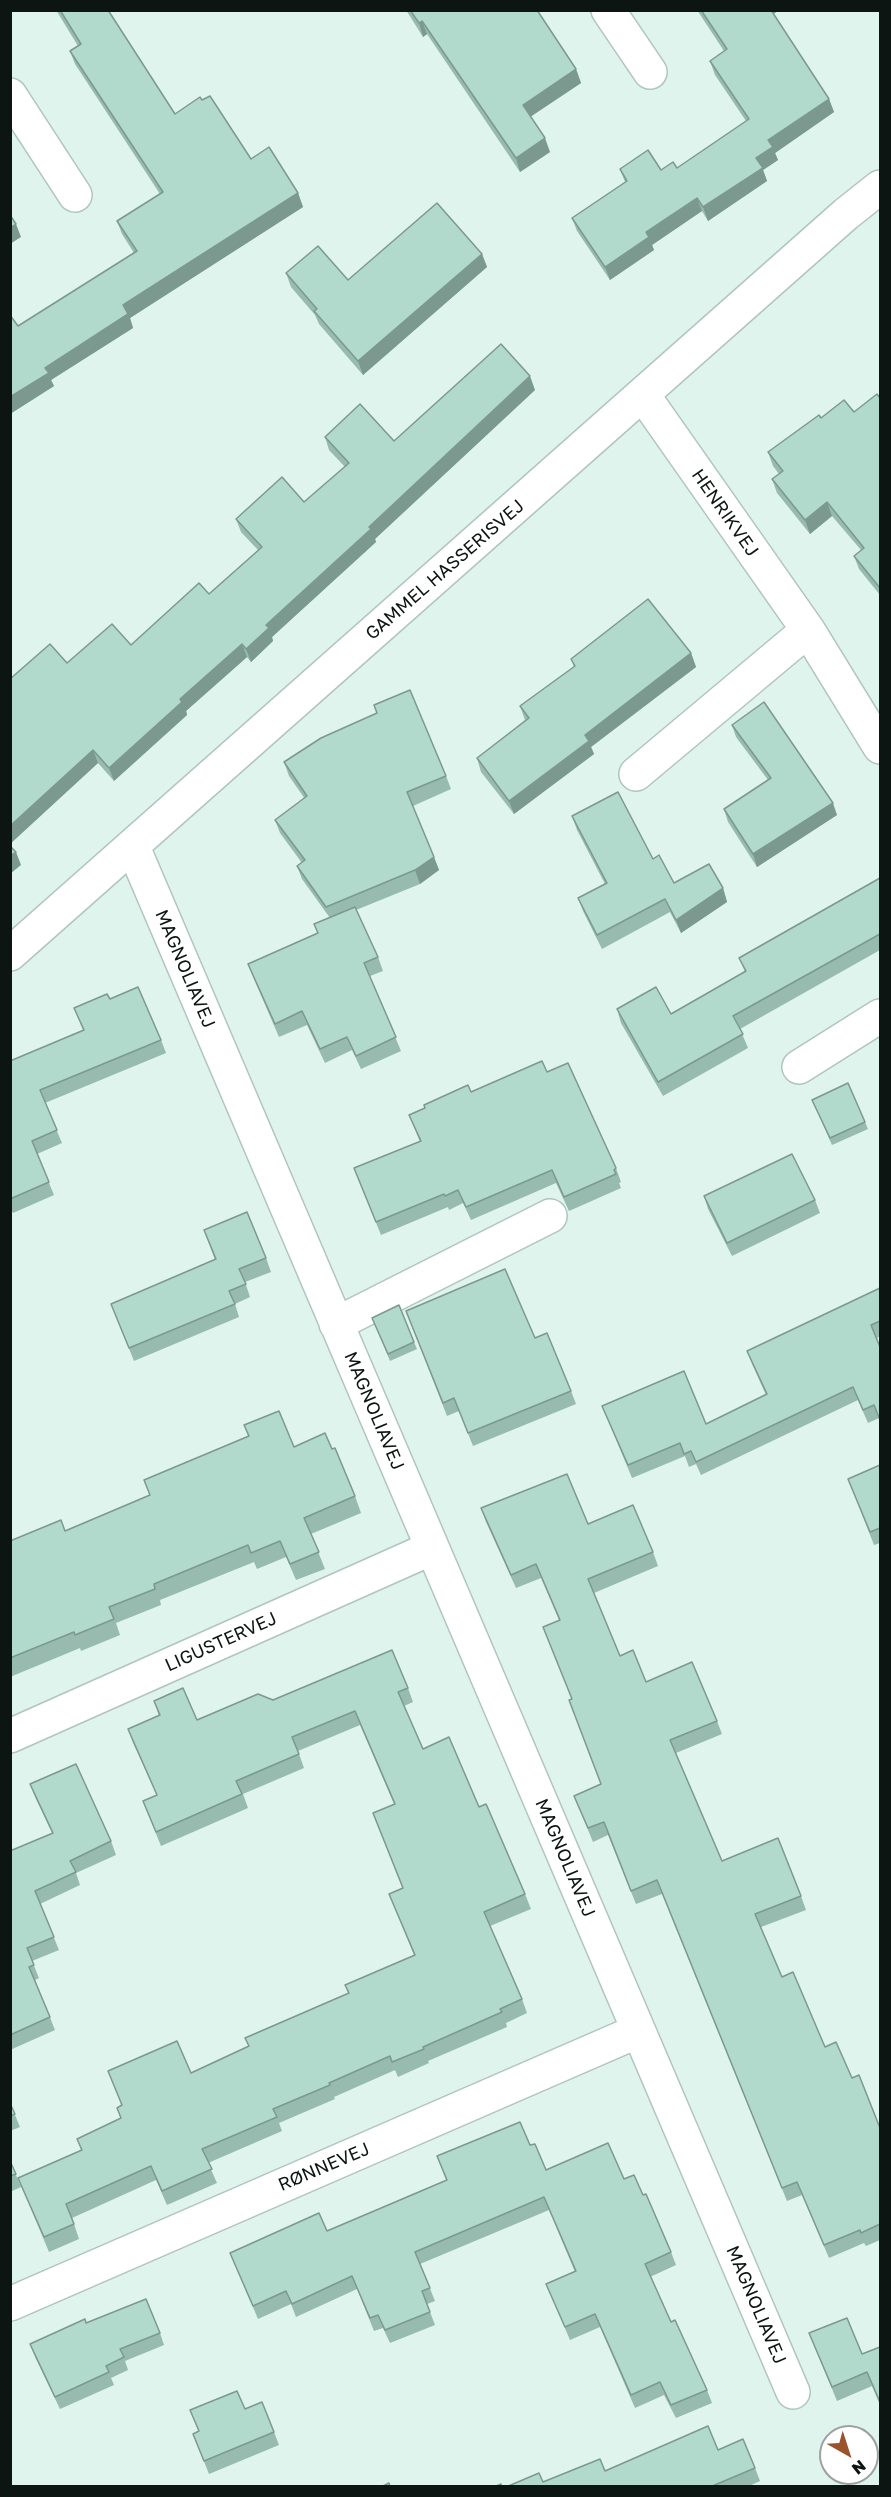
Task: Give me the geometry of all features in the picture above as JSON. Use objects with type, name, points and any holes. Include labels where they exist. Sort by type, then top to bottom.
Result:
[{"type":"street","points":[[608,10],[650,72]]},
{"type":"street","points":[[10,94],[75,195]]},
{"type":"street","name":"GAMMEL HASSERISVEJ","points":[[10,954],[846,214],[880,187]]},
{"type":"street","name":"HENRIKVEJ","points":[[643,395],[808,630],[880,747]]},
{"type":"street","points":[[636,774],[808,630]]},
{"type":"street","name":"MAGNOLIAVEJ","points":[[133,847],[793,2392]]},
{"type":"street","points":[[799,1067],[880,1016]]},
{"type":"street","points":[[336,1324],[550,1216]]},
{"type":"street","name":"LIGUSTERVEJ","points":[[10,1736],[432,1548]]},
{"type":"street","name":"RØNNEVEJ","points":[[10,2304],[638,2031]]},
{"type":"building","points":[[60,10],[108,10],[175,114],[200,97],[202,100],[210,96],[251,159],[269,147],[298,193],[123,305],[128,314],[45,368],[49,373],[10,397],[10,315],[18,326],[137,251],[117,221],[163,192],[70,51],[81,44]]},
{"type":"building","points":[[410,10],[537,10],[576,69],[523,105],[545,138],[516,158],[422,21],[419,23]]},
{"type":"building","points":[[701,10],[771,10],[829,99],[768,140],[773,147],[756,158],[763,168],[703,207],[697,198],[646,232],[649,237],[605,267],[572,218],[627,181],[620,169],[648,150],[661,170],[673,162],[677,168],[749,119],[710,61],[727,49]]},
{"type":"building","points":[[437,203],[482,254],[358,361],[314,311],[317,309],[286,273],[318,246],[348,280]]},
{"type":"building","points":[[10,215],[16,224],[10,228]]},
{"type":"building","points":[[501,344],[530,376],[369,527],[371,529],[266,625],[269,628],[246,649],[242,644],[180,699],[182,702],[109,768],[93,750],[10,826],[10,679],[50,644],[67,663],[112,624],[131,645],[199,583],[209,594],[262,547],[236,519],[282,477],[304,502],[349,463],[325,437],[360,404],[394,441]]},
{"type":"building","points":[[877,394],[880,398],[880,588],[854,556],[864,548],[827,502],[805,520],[772,479],[783,471],[768,452],[819,415],[821,418],[844,400],[854,412]]},
{"type":"building","points":[[648,599],[691,653],[585,735],[589,741],[509,801],[477,758],[529,718],[520,706],[575,666],[571,659]]},
{"type":"building","points":[[410,690],[446,776],[407,792],[434,857],[415,870],[326,907],[297,866],[305,860],[275,820],[307,796],[284,762],[321,738],[377,713],[374,705]]},
{"type":"building","points":[[764,702],[833,803],[753,854],[724,809],[771,778],[732,725]]},
{"type":"building","points":[[618,792],[653,859],[659,855],[674,883],[709,864],[723,888],[676,920],[665,899],[597,935],[578,898],[607,883],[572,816]]},
{"type":"building","points":[[10,846],[16,852],[10,856]]},
{"type":"building","points":[[880,878],[880,934],[733,1016],[743,1034],[658,1082],[617,1009],[656,987],[671,1014],[746,971],[739,958]]},
{"type":"building","points":[[355,907],[378,957],[364,963],[396,1037],[356,1056],[347,1037],[320,1049],[302,1011],[275,1024],[248,964],[318,933],[314,924]]},
{"type":"building","points":[[138,987],[161,1040],[40,1090],[57,1130],[32,1141],[49,1182],[10,1199],[10,1061],[84,1030],[74,1008],[107,994],[110,999]]},
{"type":"building","points":[[542,1061],[547,1072],[568,1063],[616,1168],[614,1170],[616,1174],[564,1197],[552,1170],[466,1207],[458,1190],[376,1222],[354,1168],[421,1141],[409,1115],[425,1108],[424,1105],[468,1085],[471,1092]]},
{"type":"building","points":[[848,1083],[865,1122],[830,1138],[812,1100]]},
{"type":"building","points":[[792,1154],[815,1200],[727,1243],[704,1196]]},
{"type":"building","points":[[247,1212],[266,1258],[239,1269],[246,1284],[229,1291],[235,1304],[129,1348],[111,1304],[216,1259],[204,1230]]},
{"type":"building","points":[[505,1269],[535,1338],[547,1333],[571,1391],[468,1433],[454,1398],[443,1403],[406,1311]]},
{"type":"building","points":[[880,1288],[880,1321],[871,1325],[880,1347],[880,1420],[874,1405],[863,1410],[853,1387],[696,1462],[691,1451],[684,1454],[680,1443],[628,1465],[602,1406],[684,1371],[706,1424],[767,1394],[747,1351]]},
{"type":"building","points":[[399,1305],[414,1342],[388,1354],[372,1318]]},
{"type":"building","points":[[279,1411],[294,1447],[325,1433],[332,1449],[335,1448],[355,1496],[304,1518],[319,1552],[290,1564],[280,1541],[251,1553],[248,1545],[154,1584],[155,1589],[109,1607],[114,1619],[75,1635],[74,1632],[10,1658],[10,1541],[61,1520],[65,1531],[150,1495],[144,1480],[249,1436],[244,1425]]},
{"type":"building","points":[[880,1465],[880,1528],[870,1532],[848,1479]]},
{"type":"building","points":[[567,1474],[588,1524],[633,1505],[653,1552],[588,1579],[620,1656],[633,1650],[646,1682],[692,1662],[717,1721],[670,1740],[722,1861],[778,1838],[801,1896],[755,1914],[782,1977],[793,1972],[825,2047],[836,2042],[852,2078],[859,2075],[880,2128],[880,2224],[861,2233],[860,2230],[824,2245],[797,2182],[782,2188],[657,1880],[631,1891],[604,1822],[588,1828],[574,1796],[601,1784],[569,1700],[572,1699],[543,1627],[560,1620],[536,1564],[511,1575],[481,1508]]},
{"type":"building","points":[[392,1650],[408,1688],[398,1692],[423,1749],[449,1737],[479,1807],[486,1804],[487,1806],[525,1894],[484,1912],[522,1999],[500,2009],[502,2012],[423,2047],[424,2049],[392,2062],[390,2056],[273,2109],[277,2117],[202,2149],[212,2169],[162,2191],[151,2166],[66,2204],[74,2224],[44,2237],[18,2178],[82,2150],[77,2139],[121,2118],[117,2108],[122,2105],[108,2071],[177,2041],[191,2073],[249,2046],[245,2038],[349,1993],[345,1985],[415,1955],[389,1894],[403,1888],[373,1813],[395,1804],[355,1711],[292,1737],[299,1754],[236,1781],[242,1794],[156,1832],[143,1801],[157,1795],[128,1729],[160,1715],[154,1701],[183,1688],[197,1720],[258,1694],[273,1700]]},
{"type":"building","points":[[76,1764],[111,1841],[70,1861],[76,1872],[35,1891],[54,1937],[27,1948],[34,1965],[29,1967],[50,2017],[10,2035],[10,1851],[53,1833],[30,1784]]},
{"type":"building","points":[[10,2103],[15,2114],[10,2116]]},
{"type":"building","points":[[520,2122],[530,2145],[535,2144],[546,2170],[608,2143],[624,2179],[634,2175],[643,2195],[646,2194],[671,2252],[645,2264],[671,2322],[675,2320],[707,2390],[671,2405],[660,2382],[631,2395],[595,2314],[565,2327],[546,2284],[576,2271],[544,2197],[415,2252],[430,2288],[422,2291],[430,2312],[385,2330],[378,2315],[370,2318],[352,2276],[292,2304],[286,2291],[253,2306],[230,2253],[319,2213],[327,2231],[447,2180],[437,2156]]},
{"type":"building","points":[[10,2161],[16,2174],[10,2176]]},
{"type":"building","points":[[146,2299],[160,2333],[120,2349],[124,2357],[106,2366],[109,2372],[55,2397],[30,2344],[85,2319],[86,2323]]},
{"type":"building","points":[[847,2318],[862,2354],[880,2347],[880,2402],[867,2372],[832,2387],[809,2333]]},
{"type":"building","points":[[237,2391],[245,2409],[262,2402],[274,2432],[204,2461],[193,2434],[199,2431],[190,2410]]},
{"type":"building","points":[[708,2426],[718,2450],[743,2439],[755,2468],[710,2487],[506,2487],[539,2473],[543,2482],[600,2459],[605,2471]]}]
